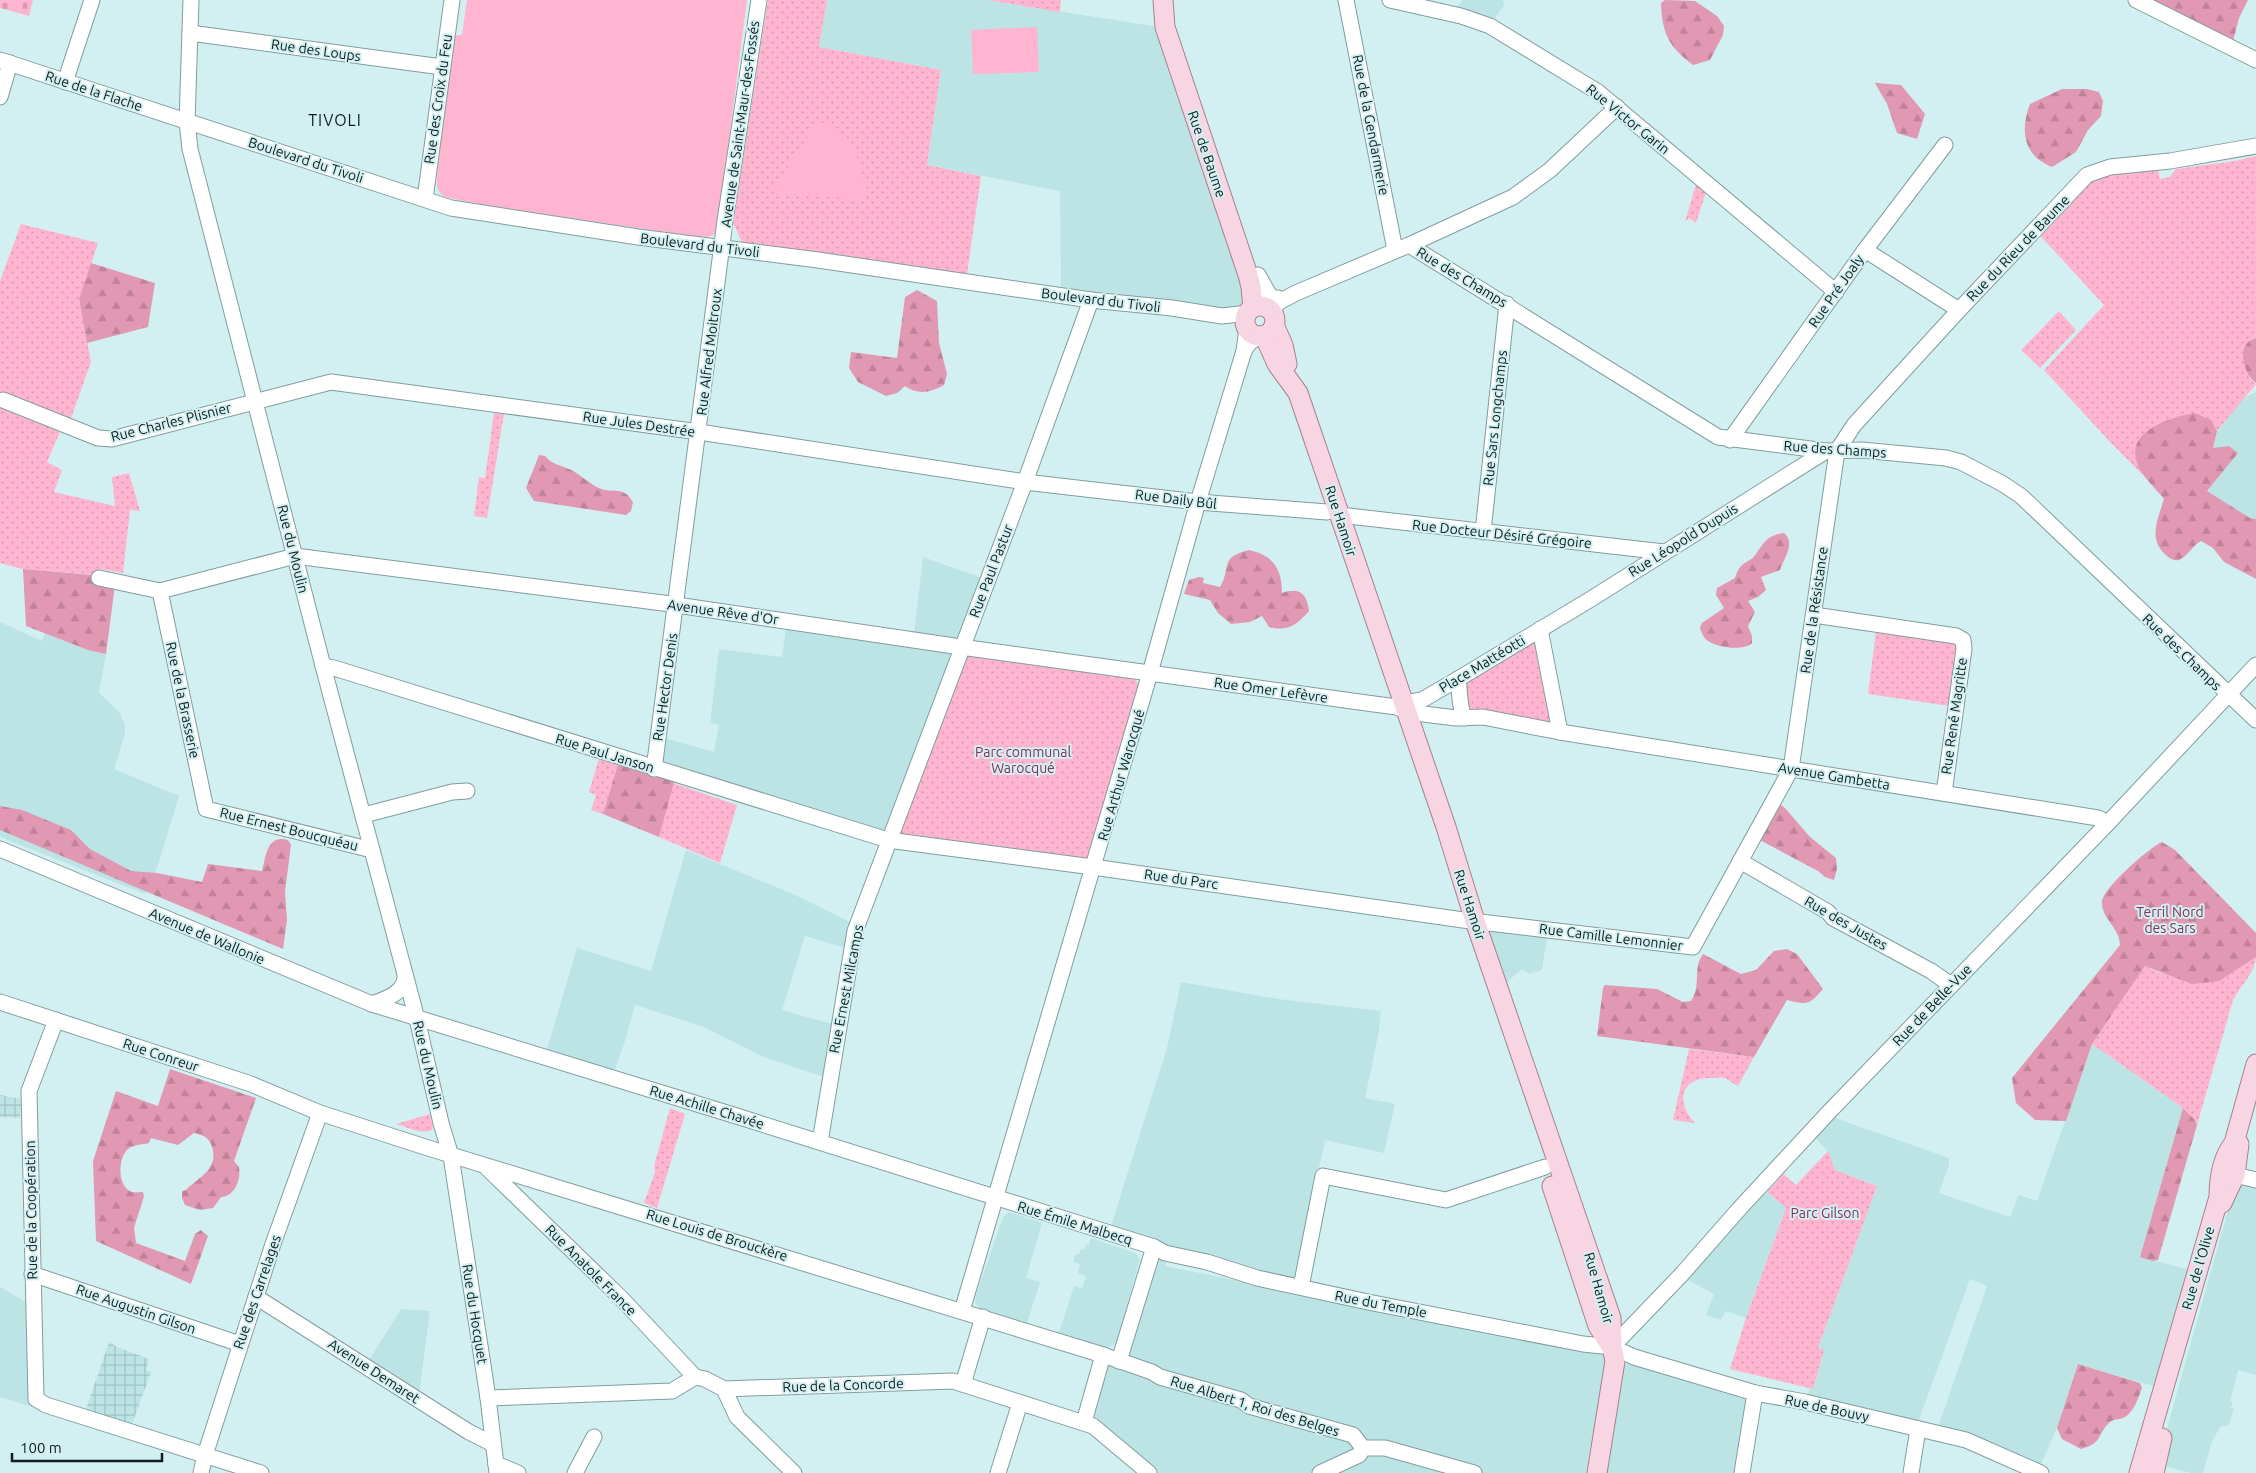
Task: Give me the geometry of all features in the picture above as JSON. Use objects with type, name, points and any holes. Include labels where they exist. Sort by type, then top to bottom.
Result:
[{"type":"main road","name":"Rue de Baume","points":[[1163,0],[1165,27],[1261,318]]},
{"type":"main road","name":"Rue de Baume","points":[[1171,0],[1173,26],[1183,59],[1258,275],[1261,318]]},
{"type":"main road","name":"Rue Hamoir","points":[[1261,318],[1288,360],[1286,376],[1298,393],[1333,514],[1400,708],[1469,921],[1545,1167],[1598,1326],[1614,1344]]},
{"type":"main road","name":"Rue Hamoir","points":[[1469,921],[1611,1318],[1614,1344]]},
{"type":"main road","name":"Rue de l'Olive","points":[[2139,1473],[2219,1197],[2219,1183],[2226,1153],[2233,1144],[2256,1064]]},
{"type":"main road","name":"Rue de l'Olive","points":[[2154,1473],[2203,1287],[2203,1272],[2220,1208],[2235,1175],[2239,1144],[2256,1084]]},
{"type":"main road","points":[[1597,1473],[1615,1361],[1614,1344]]},
{"type":"street","points":[[65,82],[92,0]]},
{"type":"street","name":"Rue du Moulin","points":[[191,0],[187,122],[190,149],[323,666],[417,1018],[442,1128],[451,1156]]},
{"type":"street","name":"Rue des Croix du Feu","points":[[425,199],[452,0]]},
{"type":"street","name":"Avenue de Saint-Maur-des-Fossés","points":[[723,248],[725,221],[759,0]]},
{"type":"street","name":"Rue de la Gendarmerie","points":[[1346,0],[1402,248]]},
{"type":"street","name":"Rue Victor Garin","points":[[1390,0],[1461,16],[1490,26],[1587,85],[1617,107],[1836,292]]},
{"type":"street","points":[[2136,0],[2256,60]]},
{"type":"street","name":"Rue des Loups","points":[[190,33],[442,67]]},
{"type":"street","points":[[0,97],[5,62]]},
{"type":"street","name":"Rue de la Flache","points":[[5,62],[187,122]]},
{"type":"street","points":[[1261,318],[1277,304],[1296,293],[1402,248],[1513,197],[1550,170],[1617,107]]},
{"type":"street","name":"Boulevard du Tivoli","points":[[187,122],[451,208],[1091,300],[1172,308],[1224,316],[1261,318]]},
{"type":"street","name":"Rue Pré Joaly","points":[[1730,440],[1865,250],[1945,144]]},
{"type":"street","name":"Rue du Rieu de Baume","points":[[1832,451],[1959,310],[2087,175],[2110,167],[2170,160],[2256,146]]},
{"type":"street","name":"Rue Alfred Moitroux","points":[[676,605],[723,248]]},
{"type":"street","name":"Rue des Champs","points":[[1402,248],[1507,304],[1708,432],[1730,440],[1832,451],[1862,450],[1946,458],[1961,462],[2003,484],[2021,496],[2256,720]]},
{"type":"street","points":[[1865,250],[1959,310]]},
{"type":"street","name":"Rue Paul Pastur","points":[[888,840],[1025,482],[1091,300]]},
{"type":"street","name":"Rue Sars Longchamps","points":[[1483,532],[1507,304]]},
{"type":"street","name":"Rue Arthur Warocqué","points":[[962,1311],[1150,673],[1198,502],[1244,351],[1261,318]]},
{"type":"street","name":"Rue Jules Destrée","points":[[255,401],[331,382],[699,432],[1025,482]]},
{"type":"street","name":"Rue Charles Plisnier","points":[[3,400],[63,425],[106,439],[120,438],[255,401]]},
{"type":"street","name":"Rue Léopold Dupuis","points":[[1540,629],[1832,451]]},
{"type":"street","name":"Rue de la Résistance","points":[[1791,769],[1814,614],[1832,451]]},
{"type":"street","name":"Rue Daily Bûl","points":[[1025,482],[1198,502],[1333,514]]},
{"type":"street","name":"Rue Docteur Désiré Grégoire","points":[[1333,514],[1664,552]]},
{"type":"street","points":[[99,578],[160,592],[295,556]]},
{"type":"street","name":"Avenue Rêve d'Or","points":[[295,556],[676,605],[1150,673]]},
{"type":"street","name":"Rue de la Brasserie","points":[[160,592],[206,809]]},
{"type":"street","name":"Rue Hector Denis","points":[[654,769],[676,605]]},
{"type":"street","name":"Rue René Magritte","points":[[1814,614],[1956,636],[1963,640],[1964,649],[1944,793]]},
{"type":"street","name":"Place Mattéotti","points":[[1540,629],[1560,732],[1483,717],[1464,718],[1400,708],[1422,700],[1540,629]]},
{"type":"street","name":"Rue de Belle-Vue","points":[[1614,1344],[1682,1274],[1804,1139],[2108,823],[2256,665]]},
{"type":"street","name":"Rue Paul Janson","points":[[323,666],[888,840]]},
{"type":"street","name":"Rue Omer Lefèvre","points":[[1150,673],[1400,708]]},
{"type":"street","points":[[1458,679],[1459,702],[1464,718]]},
{"type":"street","name":"Avenue Gambetta","points":[[1560,732],[2098,818],[2108,823]]},
{"type":"street","name":"Rue Camille Lemonnier","points":[[1469,921],[1693,947],[1791,769]]},
{"type":"street","points":[[364,815],[452,792],[467,791]]},
{"type":"street","name":"Rue Ernest Boucquéau","points":[[206,809],[372,850]]},
{"type":"street","name":"Rue du Parc","points":[[888,840],[1093,867],[1469,921]]},
{"type":"street","name":"Rue Ernest Milcamps","points":[[820,1142],[855,931],[888,840]]},
{"type":"street","name":"Avenue de Wallonie","points":[[0,849],[372,1004],[417,1018]]},
{"type":"street","name":"Rue des Justes","points":[[1740,861],[1828,912],[1833,918],[1931,971],[1951,985]]},
{"type":"street","points":[[372,1004],[399,991],[406,979],[405,974]]},
{"type":"street","name":"Rue Conreur","points":[[0,1002],[250,1084],[320,1113],[451,1156]]},
{"type":"street","name":"Rue Achille Chavée","points":[[417,1018],[996,1198]]},
{"type":"street","name":"Rue de la Coopération","points":[[56,1020],[30,1091],[32,1274],[36,1399],[204,1455]]},
{"type":"street","name":"Rue Conreur","points":[[320,1113],[351,1114],[420,1140],[436,1136],[442,1128]]},
{"type":"street","name":"Rue des Carrelages","points":[[201,1473],[204,1455],[240,1344],[320,1113]]},
{"type":"street","points":[[2233,1144],[2228,1164],[2235,1175],[2256,1180]]},
{"type":"street","name":"Rue Louis de Brouckère","points":[[451,1156],[1103,1355]]},
{"type":"street","name":"Rue du Hocquet","points":[[451,1156],[488,1398],[496,1468]]},
{"type":"street","name":"Rue Anatole France","points":[[484,1165],[620,1298],[695,1377]]},
{"type":"street","points":[[1301,1288],[1323,1176],[1446,1200],[1545,1167]]},
{"type":"street","name":"Rue Émile Malbecq","points":[[996,1198],[1154,1247]]},
{"type":"street","points":[[1119,1361],[1154,1247]]},
{"type":"street","name":"Rue du Temple","points":[[1154,1247],[1166,1253],[1301,1288],[1583,1344],[1614,1344]]},
{"type":"street","name":"Rue Augustin Gilson","points":[[32,1274],[240,1344]]},
{"type":"street","name":"Avenue Demaret","points":[[256,1297],[469,1432],[493,1444]]},
{"type":"street","points":[[962,1384],[983,1318]]},
{"type":"street","name":"Rue de Bouvy","points":[[1614,1344],[1634,1357],[1755,1393],[1805,1402],[1966,1440],[2014,1467],[2041,1473]]},
{"type":"street","points":[[1084,1422],[1103,1355]]},
{"type":"street","name":"Rue Albert 1, Roi des Belges","points":[[1103,1355],[1152,1372],[1160,1377],[1241,1400],[1249,1406],[1353,1435],[1363,1448]]},
{"type":"street","points":[[488,1398],[672,1391],[695,1377],[705,1379],[724,1389],[738,1417],[794,1473]]},
{"type":"street","name":"Rue de la Concorde","points":[[724,1389],[953,1381],[1038,1410],[1093,1426],[1149,1473]]},
{"type":"street","points":[[1742,1473],[1755,1393]]},
{"type":"street","points":[[998,1473],[1020,1403]]},
{"type":"street","points":[[1911,1473],[1918,1429]]},
{"type":"street","points":[[575,1473],[594,1437]]},
{"type":"street","points":[[1320,1473],[1359,1455],[1363,1448],[1385,1448],[1447,1470],[1474,1473]]},
{"type":"street","points":[[204,1455],[261,1473]]},
{"type":"street","points":[[496,1468],[518,1473]]},
{"type":"shaded area","points":[[827,0],[988,0],[1159,27],[1248,303],[1237,313],[1061,288],[1060,191],[927,165],[941,70],[819,47]]},
{"type":"shaded area","points":[[1462,0],[1504,0],[1505,4],[1492,22],[1456,10]]},
{"type":"shaded area","points":[[2256,392],[2256,519],[2250,518],[2207,491],[2238,453],[2213,448],[2217,431],[2243,398]]},
{"type":"shaded area","points":[[923,557],[982,578],[963,634],[957,639],[914,635]]},
{"type":"shaded area","points":[[0,622],[42,641],[45,633],[88,650],[106,654],[99,693],[119,712],[125,725],[125,734],[114,769],[179,796],[157,868],[145,894],[0,837]]},
{"type":"shaded area","points":[[786,627],[945,649],[952,656],[885,834],[662,765],[664,738],[714,752],[719,725],[710,723],[719,649],[782,657]]},
{"type":"shaded area","points":[[686,850],[793,894],[852,923],[845,948],[805,936],[782,1010],[832,1024],[823,1077],[764,1057],[701,1026],[635,1005],[613,1074],[546,1053],[577,948],[651,971]]},
{"type":"shaded area","points":[[1488,931],[1547,937],[1542,970],[1530,974],[1522,969],[1505,984]]},
{"type":"shaded area","points":[[1181,982],[1278,999],[1381,1011],[1379,1031],[1365,1098],[1395,1104],[1384,1153],[1325,1140],[1295,1281],[1193,1256],[1110,1229],[1167,1048]]},
{"type":"shaded area","points":[[2092,1044],[2183,1108],[2140,1257],[2187,1269],[2199,1268],[2167,1381],[2153,1386],[2078,1364],[2057,1428],[2038,1471],[1936,1433],[1987,1286],[1970,1279],[1916,1428],[1805,1402],[1810,1389],[1813,1389],[1824,1351],[1818,1348],[1877,1186],[1835,1170],[1828,1151],[1810,1133],[1829,1112],[1838,1119],[1949,1158],[1949,1165],[1939,1193],[2010,1217],[2019,1195],[2037,1201]]},
{"type":"shaded area","points":[[0,1095],[21,1099],[20,1118],[0,1117]]},
{"type":"shaded area","points":[[2236,1182],[2256,1185],[2256,1375],[2238,1370],[2230,1401],[2233,1402],[2231,1408],[2234,1409],[2228,1426],[2221,1426],[2212,1441],[2203,1473],[2191,1473],[2157,1464]]},
{"type":"shaded area","points":[[1767,1192],[1786,1208],[1746,1318],[1726,1311],[1721,1320],[1706,1315],[1714,1294],[1688,1280],[1682,1274],[1746,1202]]},
{"type":"shaded area","points":[[1009,1212],[1042,1223],[1026,1278],[1040,1282],[1027,1323],[980,1309],[975,1303],[976,1295],[1003,1217]]},
{"type":"shaded area","points":[[1091,1238],[1135,1253],[1140,1259],[1117,1340],[1114,1345],[1108,1348],[1059,1333],[1074,1286],[1082,1288],[1086,1276],[1078,1273],[1080,1264],[1073,1262],[1075,1255],[1079,1254],[1081,1249],[1084,1250],[1086,1244],[1089,1245]]},
{"type":"shaded area","points":[[1161,1257],[1167,1258],[1165,1266],[1478,1329],[1482,1333],[1510,1338],[1515,1336],[1603,1354],[1606,1359],[1586,1473],[1157,1473],[1091,1416],[1105,1362],[1124,1359],[1156,1259]]},
{"type":"shaded area","points":[[0,1287],[28,1303],[39,1409],[0,1397]]},
{"type":"shaded area","points":[[401,1309],[430,1311],[419,1395],[368,1362]]},
{"type":"shaded area","points":[[109,1342],[149,1359],[146,1370],[151,1372],[131,1427],[85,1412]]},
{"type":"shaded area","points":[[1629,1363],[1747,1400],[1738,1473],[1607,1473],[1624,1366]]},
{"type":"green space","points":[[0,0],[33,0],[29,16],[0,8]]},
{"type":"green space","points":[[467,0],[747,0],[717,232],[708,237],[691,236],[483,205],[442,195],[437,187],[437,174],[454,35],[462,35]]},
{"type":"green space","points":[[768,0],[827,0],[819,47],[941,70],[927,165],[981,176],[966,281],[818,260],[742,242],[733,223]]},
{"type":"green space","points":[[988,0],[1061,0],[1060,12]]},
{"type":"green space","points":[[1665,0],[1695,1],[1717,16],[1724,26],[1723,35],[1710,60],[1693,65],[1673,46],[1668,39],[1663,23],[1661,3]]},
{"type":"green space","points":[[2140,0],[2248,0],[2239,18],[2233,41]]},
{"type":"green space","points":[[1037,27],[1039,72],[973,74],[971,30]]},
{"type":"green space","points":[[1875,83],[1901,85],[1925,114],[1917,139],[1897,133],[1887,104]]},
{"type":"green space","points":[[2062,89],[2087,89],[2099,92],[2103,101],[2101,116],[2088,130],[2076,152],[2052,167],[2042,162],[2030,149],[2026,141],[2025,124],[2030,104]]},
{"type":"green space","points":[[818,121],[841,134],[855,152],[862,174],[864,199],[780,194],[777,189],[777,184]]},
{"type":"green space","points":[[2256,156],[2256,338],[2251,339],[2250,379],[2256,384],[2217,431],[2211,420],[2138,466],[2149,481],[2044,370],[2104,305],[2035,230],[2087,175],[2158,169],[2160,179],[2170,177],[2176,169],[2235,161]]},
{"type":"green space","points":[[1696,184],[1706,192],[1696,223],[1689,218],[1685,222]]},
{"type":"green space","points":[[21,224],[98,243],[79,300],[91,362],[70,421],[0,393],[0,281]]},
{"type":"green space","points":[[91,263],[155,283],[148,327],[87,343],[79,299]]},
{"type":"green space","points":[[917,290],[937,301],[939,343],[947,374],[944,385],[924,392],[915,391],[905,386],[897,393],[886,396],[858,382],[849,368],[851,352],[897,358],[905,297]]},
{"type":"green space","points":[[2059,311],[2076,330],[2040,368],[2021,350]]},
{"type":"green space","points":[[2256,338],[2256,383],[2251,379],[2245,366],[2243,352],[2249,341]]},
{"type":"green space","points":[[0,406],[60,432],[47,462],[62,470],[54,492],[115,506],[112,477],[129,473],[140,511],[130,510],[123,573],[101,569],[99,575],[23,569],[0,563]]},
{"type":"green space","points":[[494,413],[504,414],[487,518],[474,516],[479,477],[485,478]]},
{"type":"green space","points":[[2195,413],[2211,420],[2217,431],[2213,448],[2229,446],[2238,453],[2207,491],[2250,518],[2256,519],[2256,579],[2224,562],[2213,548],[2201,541],[2179,560],[2168,557],[2157,543],[2157,522],[2164,499],[2146,478],[2138,465],[2135,453],[2137,443],[2143,435],[2162,422]]},
{"type":"green space","points":[[539,455],[545,456],[553,463],[573,471],[599,488],[625,493],[633,502],[631,511],[626,515],[534,501],[526,488]]},
{"type":"green space","points":[[1784,533],[1789,541],[1789,546],[1780,570],[1761,577],[1766,590],[1758,597],[1748,601],[1755,612],[1748,626],[1752,636],[1752,643],[1743,647],[1731,648],[1708,641],[1700,627],[1702,623],[1724,608],[1716,595],[1717,588],[1735,578],[1742,565],[1753,557],[1767,540]]},
{"type":"green space","points":[[1249,550],[1264,555],[1274,564],[1282,584],[1282,593],[1297,591],[1304,596],[1309,611],[1296,624],[1281,629],[1269,627],[1262,616],[1250,622],[1231,624],[1218,613],[1210,600],[1184,594],[1189,580],[1199,577],[1204,578],[1203,583],[1220,587],[1229,560],[1239,553]]},
{"type":"green space","points":[[23,569],[116,577],[106,654],[88,650],[26,626]]},
{"type":"green space","points":[[1877,624],[1960,637],[1956,707],[1868,694]]},
{"type":"green space","points":[[1532,641],[1537,642],[1551,723],[1465,710],[1461,685]]},
{"type":"green space","name":"Parc communal Warocqué","points":[[968,655],[1134,677],[1138,684],[1091,856],[1087,859],[904,838],[899,834],[964,658]]},
{"type":"green space","points":[[599,758],[618,764],[603,814],[591,810],[596,795],[589,792]]},
{"type":"green space","points":[[618,764],[674,782],[659,837],[603,814]]},
{"type":"green space","points":[[673,783],[737,805],[720,863],[659,837]]},
{"type":"green space","points":[[1776,801],[1785,808],[1810,837],[1836,858],[1837,869],[1834,880],[1825,877],[1818,871],[1756,838]]},
{"type":"green space","points":[[0,806],[22,810],[71,830],[90,849],[131,871],[157,873],[202,882],[208,864],[262,871],[266,853],[272,843],[281,839],[288,840],[291,845],[285,892],[287,920],[283,949],[0,830]]},
{"type":"green space","name":"Terril Nord des Sars","points":[[2162,842],[2175,850],[2256,933],[2256,957],[2219,981],[2192,984],[2145,966],[2092,1044],[2066,1121],[2035,1120],[2016,1103],[2012,1078],[2120,945],[2117,933],[2102,908],[2104,896],[2128,869]]},
{"type":"green space","points":[[1787,949],[1797,954],[1823,989],[1808,1002],[1800,1003],[1787,1000],[1754,1057],[1597,1036],[1603,988],[1605,985],[1657,989],[1683,1002],[1691,1001],[1696,989],[1698,965],[1703,954],[1741,974],[1756,970],[1774,951]]},
{"type":"green space","points":[[2256,957],[2251,973],[2233,1000],[2197,1125],[2183,1108],[2092,1044],[2145,966],[2161,973],[2219,980]]},
{"type":"green space","points":[[1689,1049],[1754,1057],[1738,1086],[1726,1079],[1720,1078],[1702,1079],[1688,1086],[1684,1092],[1683,1099],[1689,1115],[1695,1123],[1673,1120]]},
{"type":"green space","points":[[170,1069],[256,1098],[234,1161],[239,1167],[238,1182],[230,1194],[221,1197],[213,1208],[200,1210],[185,1205],[182,1198],[182,1191],[186,1190],[202,1176],[213,1161],[211,1144],[203,1136],[194,1133],[178,1145],[151,1138],[149,1143],[129,1148],[124,1154],[120,1173],[121,1179],[127,1189],[132,1192],[143,1192],[144,1196],[134,1228],[136,1243],[185,1261],[195,1234],[201,1230],[208,1236],[191,1284],[96,1241],[93,1161],[116,1091],[158,1106]]},
{"type":"green space","points":[[670,1108],[685,1114],[657,1208],[644,1203],[655,1172],[654,1166]]},
{"type":"green space","points":[[2183,1108],[2197,1125],[2158,1260],[2153,1261],[2140,1257]]},
{"type":"green space","points":[[430,1114],[433,1129],[429,1131],[410,1129],[396,1124]]},
{"type":"green space","name":"Parc Gilson","points":[[1828,1151],[1835,1170],[1877,1186],[1818,1348],[1824,1350],[1813,1389],[1730,1369],[1746,1318],[1786,1208],[1767,1192],[1783,1174],[1796,1185]]},
{"type":"green space","points":[[2078,1364],[2140,1383],[2142,1388],[2135,1405],[2127,1416],[2111,1421],[2096,1442],[2081,1449],[2062,1439],[2057,1428]]},
{"type":"district","name":"TIVOLI","points":[[335,120]]}]
